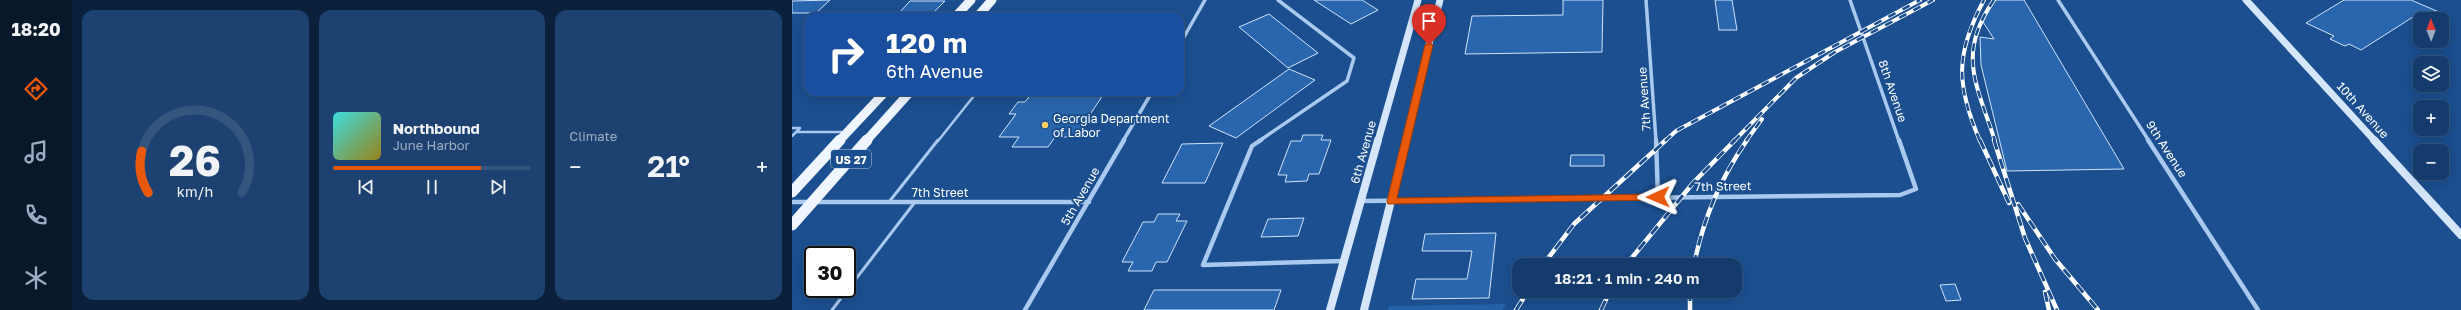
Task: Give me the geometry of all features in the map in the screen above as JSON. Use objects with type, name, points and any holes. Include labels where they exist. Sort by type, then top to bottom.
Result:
[{"type":"main road","points":[[960,12],[971,0]]},
{"type":"main road","points":[[982,12],[992,0]]},
{"type":"main road","name":"6th Avenue","points":[[1330,310],[1418,0]]},
{"type":"main road","points":[[1364,310],[1440,0]]},
{"type":"main road","name":"10th Avenue","points":[[2246,0],[2461,235]]},
{"type":"main road","name":"US 27","points":[[792,192],[881,96]]},
{"type":"main road","name":"US 27","points":[[792,225],[906,96]]},
{"type":"street","points":[[1184,37],[1205,0]]},
{"type":"street","points":[[1278,0],[1354,58],[1347,81],[1252,146],[1203,265],[1344,261]]},
{"type":"street","name":"7th Avenue","points":[[1646,0],[1655,113],[1658,197]]},
{"type":"street","name":"8th Avenue","points":[[1850,0],[1916,189]]},
{"type":"street","name":"9th Avenue","points":[[2058,0],[2258,310]]},
{"type":"street","name":"5th Avenue","points":[[1025,310],[1150,96]]},
{"type":"street","name":"7th Street","points":[[1361,201],[1900,194],[1916,189]]},
{"type":"street","name":"7th Street","points":[[792,202],[1089,202]]},
{"type":"lane","points":[[889,202],[974,96]]},
{"type":"lane","points":[[792,128],[800,128],[792,136]]},
{"type":"lane","points":[[796,132],[848,132]]},
{"type":"lane","points":[[832,310],[915,202]]},
{"type":"shaded area","points":[[1506,304],[1502,310],[1388,310],[1389,306]]},
{"type":"building","points":[[830,0],[817,12],[804,13],[792,13],[792,1]]},
{"type":"building","points":[[1314,0],[1362,0],[1378,10],[1351,24]]},
{"type":"building","points":[[1563,0],[1603,0],[1602,52],[1465,54],[1472,16],[1563,15]]},
{"type":"building","points":[[1715,0],[1732,0],[1737,30],[1719,30]]},
{"type":"building","points":[[1993,0],[2024,0],[2124,169],[2007,171],[1981,65],[1980,37],[1994,39],[1983,22]]},
{"type":"building","points":[[2344,0],[2411,0],[2439,12],[2413,12],[2413,17],[2361,50],[2349,44],[2345,46],[2330,39],[2334,36],[2306,23]]},
{"type":"building","points":[[910,1],[945,1],[934,12],[900,12]]},
{"type":"building","points":[[1269,14],[1318,53],[1288,68],[1239,27]]},
{"type":"building","points":[[1289,69],[1315,80],[1236,138],[1209,126]]},
{"type":"building","name":"Georgia Department of Labor","points":[[1030,96],[1102,96],[1075,137],[1055,137],[1048,147],[1012,147],[1019,137],[999,137],[1016,114],[1009,114],[1018,102],[1025,102]]},
{"type":"building","points":[[1303,135],[1323,135],[1321,140],[1331,140],[1319,174],[1309,174],[1307,181],[1285,182],[1287,175],[1278,175],[1291,141],[1301,141]]},
{"type":"building","points":[[1223,143],[1205,183],[1162,183],[1182,144]]},
{"type":"building","points":[[1571,155],[1604,155],[1604,166],[1570,166]]},
{"type":"building","points":[[1158,214],[1180,214],[1176,221],[1187,221],[1167,262],[1156,262],[1152,271],[1128,271],[1133,262],[1122,262],[1143,222],[1154,222]]},
{"type":"building","points":[[1304,218],[1298,236],[1261,237],[1268,219]]},
{"type":"building","points":[[1496,233],[1489,298],[1412,299],[1416,279],[1467,279],[1472,251],[1422,251],[1425,234]]},
{"type":"building","points":[[1955,284],[1961,300],[1946,301],[1940,285]]},
{"type":"building","points":[[1154,290],[1281,290],[1274,310],[1144,310]]},
{"type":"railway","points":[[1665,141],[1676,131],[1920,0]]},
{"type":"railway","points":[[1734,141],[1796,78],[1835,52],[1933,0]]},
{"type":"railway","points":[[1980,141],[1966,103],[1962,70],[1968,37],[1984,0]]},
{"type":"railway","points":[[1994,0],[1982,19],[1976,37],[1973,54],[1977,86],[1995,141]]},
{"type":"railway","points":[[1746,141],[1762,119]]},
{"type":"railway","points":[[1548,258],[1574,224],[1666,140]]},
{"type":"railway","points":[[1632,258],[1693,183],[1735,140]]},
{"type":"railway","points":[[1696,258],[1702,232],[1714,200],[1737,155],[1747,140]]},
{"type":"railway","points":[[1980,140],[2009,203]]},
{"type":"railway","points":[[1994,140],[2025,238],[2057,310]]},
{"type":"railway","points":[[2018,204],[2055,259],[2098,310]]},
{"type":"railway","points":[[2045,292],[2049,310]]},
{"type":"railway","points":[[1516,310],[1524,298]]},
{"type":"railway","points":[[1601,310],[1607,298]]},
{"type":"railway","points":[[1690,298],[1690,310]]},
{"type":"place","name":"Georgia Department of Labor","points":[[1045,125]]},
{"type":"route","points":[[1429,45],[1391,201],[1658,197]]}]
